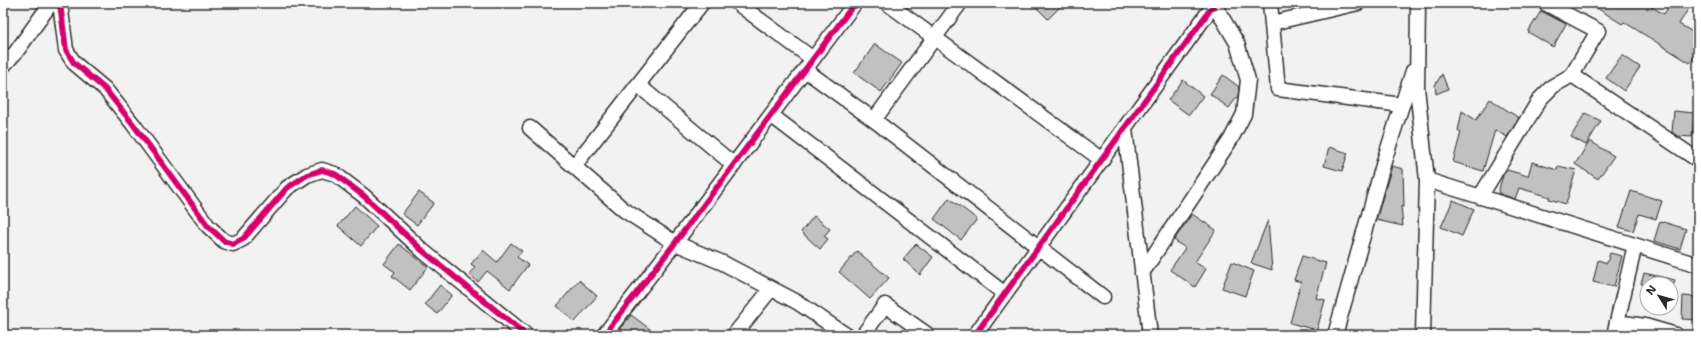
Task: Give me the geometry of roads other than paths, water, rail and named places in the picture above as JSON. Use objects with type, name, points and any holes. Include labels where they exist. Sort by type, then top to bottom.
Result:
[{"type":"street","points":[[3,66],[16,52],[51,3]]},
{"type":"street","points":[[60,3],[66,50],[74,63],[105,89],[133,124],[208,226],[224,241],[233,244],[243,239],[287,188],[307,174],[322,170],[335,174],[364,196],[423,251],[526,335]]},
{"type":"street","points":[[574,166],[702,3]]},
{"type":"street","points":[[737,3],[874,120],[1103,297]]},
{"type":"street","points":[[604,335],[855,3]]},
{"type":"street","points":[[887,3],[1102,160]]},
{"type":"street","points":[[874,120],[960,3]]},
{"type":"street","points":[[975,335],[1125,129],[1214,3],[1237,43],[1248,80],[1244,114],[1231,139],[1142,273]]},
{"type":"street","points":[[1270,3],[1278,89],[1402,105]]},
{"type":"street","points":[[1272,23],[1358,3]]},
{"type":"street","points":[[1418,3],[1417,88],[1427,180],[1423,335]]},
{"type":"street","points":[[1480,196],[1540,99],[1553,86],[1572,75],[1598,32],[1545,3]]},
{"type":"street","points":[[1335,335],[1385,158],[1417,55]]},
{"type":"street","points":[[1572,75],[1698,160]]},
{"type":"street","points":[[638,85],[734,165]]},
{"type":"street","points":[[771,115],[1005,294]]},
{"type":"street","points":[[530,128],[624,210],[675,243],[723,263],[796,302],[846,335]]},
{"type":"street","points":[[1125,129],[1150,335]]},
{"type":"street","points":[[1427,180],[1698,265]]},
{"type":"street","points":[[1635,245],[1615,329],[1645,326],[1676,335]]},
{"type":"street","points":[[734,335],[771,289]]},
{"type":"street","points":[[863,335],[885,305],[928,335]]}]
